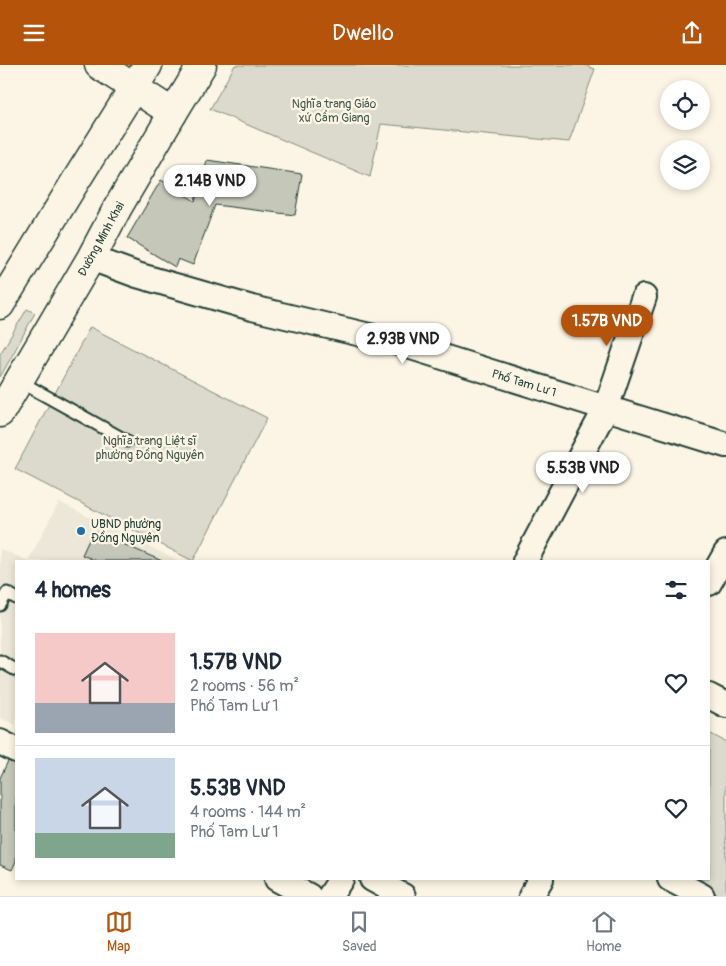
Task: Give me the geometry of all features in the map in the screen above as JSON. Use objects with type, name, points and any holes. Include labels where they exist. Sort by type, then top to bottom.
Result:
[{"type":"main road","points":[[99,65],[173,113]]},
{"type":"main road","points":[[0,305],[148,65]]},
{"type":"main road","name":"Đường Minh Khai","points":[[0,413],[202,65]]},
{"type":"street","name":"Phố Tam Lư 1","points":[[91,258],[137,275],[252,308],[395,342],[726,445]]},
{"type":"street","points":[[526,560],[606,409],[644,297]]},
{"type":"street","points":[[710,581],[726,553]]},
{"type":"street","points":[[710,697],[726,705]]},
{"type":"street","points":[[0,742],[15,750]]},
{"type":"street","points":[[279,880],[310,896]]},
{"type":"street","points":[[330,896],[339,880]]},
{"type":"street","points":[[374,880],[403,896]]},
{"type":"street","points":[[531,896],[540,880]]},
{"type":"street","points":[[672,880],[702,896]]},
{"type":"lane","points":[[19,381],[127,441]]},
{"type":"lane","points":[[0,605],[7,593],[15,597]]},
{"type":"lane","points":[[0,661],[15,669]]},
{"type":"shaded area","name":"UBND phường Đồng Nguyên","points":[[59,502],[177,560],[29,560]]},
{"type":"shaded area","points":[[0,549],[26,560],[15,560],[15,725],[0,718]]},
{"type":"green space","name":"Nghĩa trang Giáo xứ Cẩm Giang","points":[[235,65],[584,65],[595,69],[569,142],[381,124],[370,177],[210,109]]},
{"type":"green space","points":[[27,309],[35,313],[0,377],[0,354]]},
{"type":"green space","name":"Nghĩa trang Liệt sĩ phường Đồng Nguyên","points":[[90,327],[267,418],[194,560],[15,469]]},
{"type":"green space","points":[[710,734],[726,742],[726,896],[720,896],[691,880],[710,880]]},
{"type":"building","points":[[207,160],[302,174],[295,215],[215,205],[193,265],[178,259],[175,267],[127,238],[161,180],[195,201]]},
{"type":"building","points":[[93,531],[160,560],[94,560],[82,555]]},
{"type":"building","points":[[8,761],[15,764],[15,863],[12,870],[0,865],[0,778]]},
{"type":"place","name":"UBND phường Đồng Nguyên","points":[[81,531]]}]
